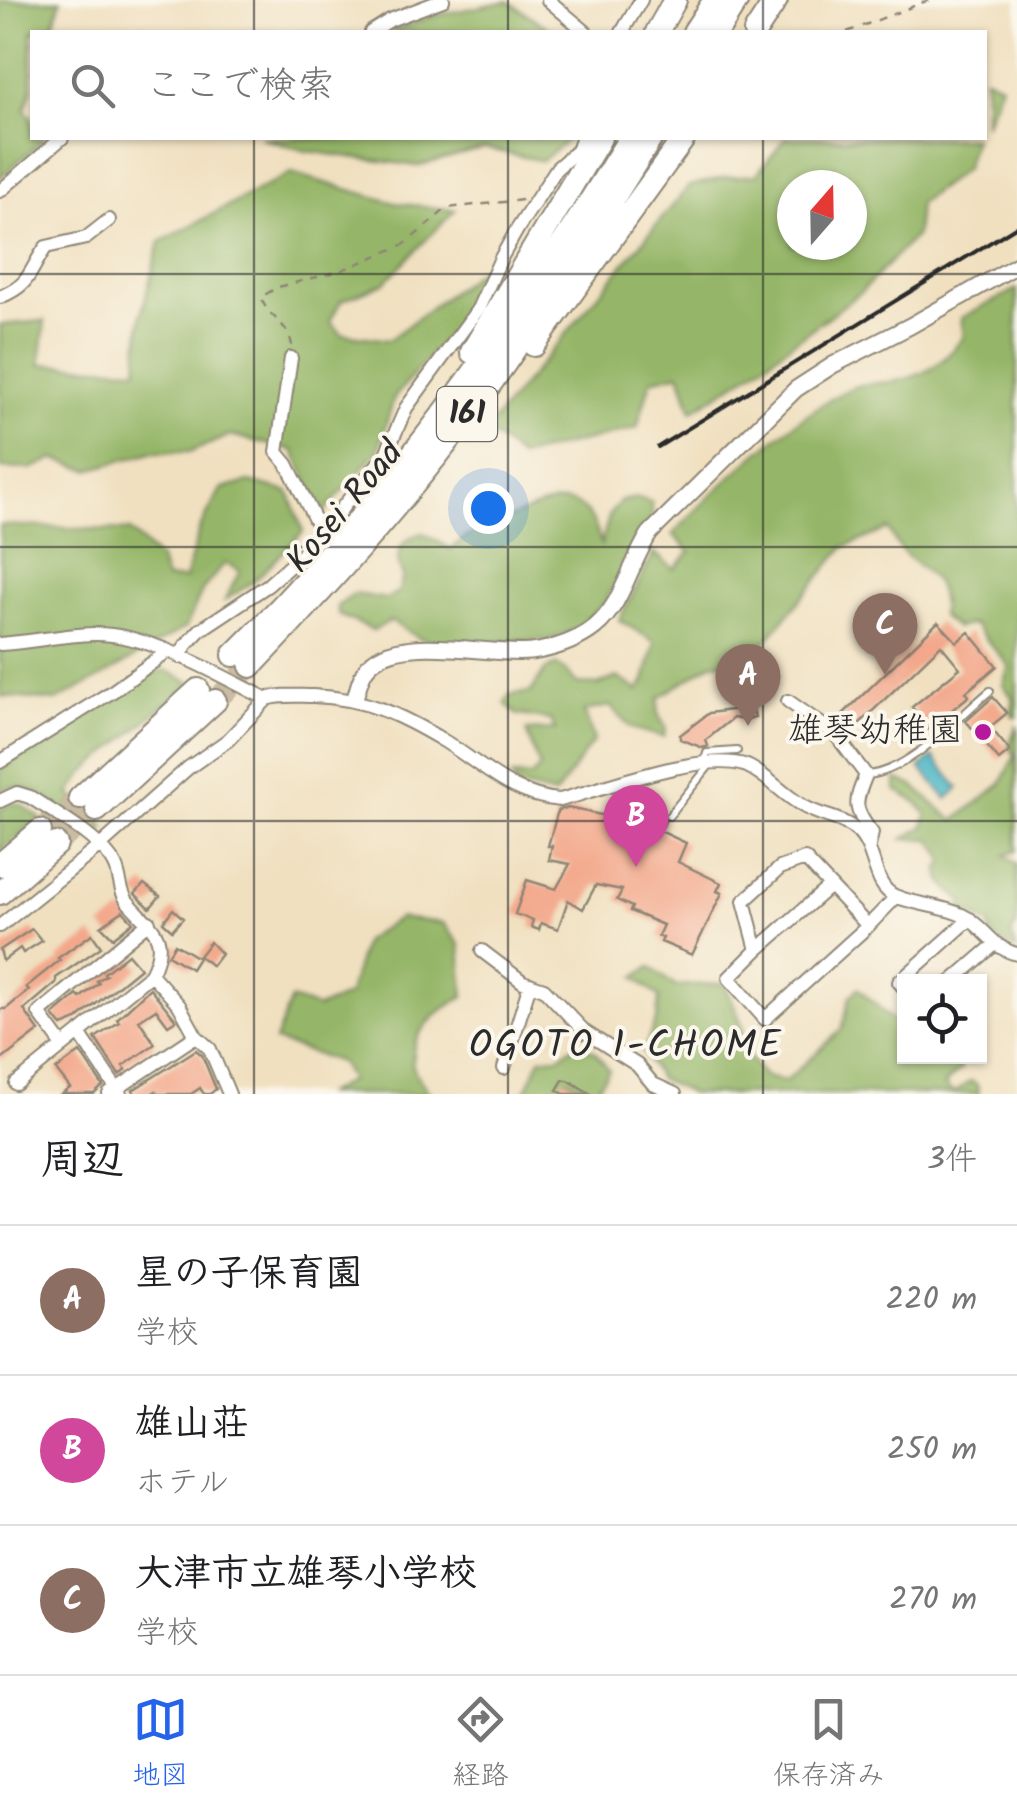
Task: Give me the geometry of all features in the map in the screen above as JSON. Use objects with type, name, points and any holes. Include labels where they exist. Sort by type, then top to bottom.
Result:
[{"type":"highway","points":[[658,30],[675,0]]},
{"type":"highway","points":[[695,30],[715,0]]},
{"type":"highway","points":[[717,30],[737,0]]},
{"type":"highway","points":[[756,30],[776,0]]},
{"type":"highway","points":[[369,510],[514,286],[599,140]]},
{"type":"highway","name":"Kosei Road","points":[[629,140],[548,268],[438,424],[243,661],[330,582],[407,492],[521,340],[650,140]]},
{"type":"highway","points":[[407,492],[515,370],[683,140]]},
{"type":"highway","points":[[88,804],[207,695]]},
{"type":"highway","points":[[0,865],[48,837],[0,893]]},
{"type":"street","points":[[374,30],[442,0]]},
{"type":"street","points":[[548,0],[584,30]]},
{"type":"street","points":[[623,30],[641,0]]},
{"type":"street","points":[[0,191],[60,140]]},
{"type":"street","points":[[0,762],[174,655],[200,630],[268,585],[324,536],[344,504],[386,454],[406,408],[478,309],[501,258],[557,168],[579,149],[581,140]]},
{"type":"street","points":[[0,297],[20,288],[30,278],[46,247],[86,238],[109,220]]},
{"type":"street","points":[[356,698],[365,670],[377,659],[404,648],[536,652],[594,628],[611,611],[637,552],[650,534],[796,389],[1017,265]]},
{"type":"street","points":[[291,358],[277,452],[324,536]]},
{"type":"street","points":[[0,644],[94,634],[130,639],[267,699],[356,698],[419,728],[517,789],[543,799],[560,800],[709,761],[751,768],[799,804],[847,823],[869,846],[884,889],[970,919],[994,944],[1017,954]]},
{"type":"street","points":[[0,926],[100,846],[188,768],[228,740],[267,699]]},
{"type":"street","points":[[788,700],[835,734],[866,775],[856,804],[857,814],[872,833],[869,846]]},
{"type":"street","points":[[0,801],[17,793],[30,797],[100,846],[115,864],[127,901],[149,922],[161,948],[150,974],[16,1084]]},
{"type":"street","points":[[757,950],[744,902],[780,868],[805,859],[868,926]]},
{"type":"street","points":[[830,886],[730,978],[765,1019],[896,896]]},
{"type":"street","points":[[908,974],[970,919]]},
{"type":"street","points":[[63,1046],[39,1012],[149,922]]},
{"type":"street","points":[[960,974],[994,944]]},
{"type":"street","points":[[482,951],[522,982],[544,990],[585,1032],[637,1064],[653,1084],[675,1094]]},
{"type":"street","points":[[150,974],[179,1005],[196,1036],[218,1062],[228,1094]]},
{"type":"street","points":[[504,1068],[530,984]]},
{"type":"street","points":[[79,1033],[115,1092],[196,1036]]},
{"type":"lane","points":[[866,775],[882,774],[901,765],[990,690]]},
{"type":"lane","points":[[669,816],[709,761],[706,754],[737,751]]},
{"type":"path","points":[[852,30],[929,0]]},
{"type":"path","points":[[291,358],[289,332],[264,309],[261,297],[278,287],[340,271],[404,244],[447,208],[539,198]]},
{"type":"green space","points":[[0,0],[61,0],[52,30],[30,30],[30,94],[25,110],[30,116],[30,140],[43,140],[0,178]]},
{"type":"green space","points":[[508,1],[551,30],[394,30],[437,15]]},
{"type":"green space","points":[[987,78],[1001,84],[987,120]]},
{"type":"green space","points":[[268,140],[568,140],[542,161],[485,148],[418,166],[306,151]]},
{"type":"green space","points":[[784,140],[973,140],[965,169],[919,203],[916,235],[860,293],[757,369],[692,411],[680,373],[651,380],[637,428],[519,457],[486,430],[689,186],[756,175]]},
{"type":"green space","points":[[291,173],[395,203],[455,210],[384,283],[341,301],[330,321],[342,334],[389,340],[492,261],[472,306],[394,398],[378,451],[323,513],[293,450],[230,435],[191,452],[151,452],[89,470],[55,459],[30,469],[0,468],[0,325],[45,321],[40,364],[137,369],[141,315],[160,242]]},
{"type":"green space","points":[[1017,289],[1017,718],[1012,715],[1012,697],[1003,685],[1009,666],[973,624],[956,628],[941,616],[936,584],[901,550],[888,529],[844,547],[750,660],[712,663],[659,698],[658,714],[666,728],[664,737],[631,728],[610,706],[584,711],[594,740],[555,795],[517,786],[512,776],[531,777],[540,768],[526,731],[555,730],[551,720],[516,714],[505,703],[510,695],[531,692],[545,670],[557,665],[577,684],[598,685],[617,677],[638,690],[645,681],[655,642],[619,620],[654,553],[674,569],[690,552],[673,534],[781,434],[851,388],[901,380],[932,368],[964,336],[961,318]]},
{"type":"green space","points":[[249,482],[289,492],[303,532],[254,581],[225,600],[240,571],[225,563],[203,589],[186,627],[105,675],[56,701],[0,696],[0,525],[130,531],[159,559],[166,579],[185,579],[200,528],[221,489]]},
{"type":"green space","points":[[638,498],[651,502],[653,519],[637,537],[607,600],[577,629],[549,640],[439,643],[418,638],[391,621],[373,630],[339,615],[337,606],[355,594],[386,599],[399,591],[403,576],[399,554],[404,543],[415,536],[423,533],[451,549],[485,528],[539,507],[565,502],[586,512],[601,544],[610,514],[621,501]]},
{"type":"green space","points":[[166,670],[191,683],[83,774],[70,794],[105,827],[99,833],[88,833],[36,792],[12,787],[0,791],[0,770],[151,673]]},
{"type":"green space","points":[[1017,725],[1017,851],[1005,855],[1017,864],[1017,925],[1011,934],[1017,951],[991,936],[989,924],[961,909],[962,900],[942,879],[942,854],[930,839],[903,839],[923,827],[927,814],[896,790],[896,779],[912,785],[954,821],[1001,784],[1015,756],[1009,745]]},
{"type":"green space","points":[[11,803],[22,805],[41,819],[0,851],[0,809]]},
{"type":"green space","points":[[399,918],[443,923],[460,945],[464,997],[427,1024],[415,1043],[414,1069],[430,1094],[326,1094],[350,1080],[340,1062],[275,1041],[291,999],[318,1008],[348,995],[364,941]]},
{"type":"green space","points":[[650,967],[675,986],[725,983],[742,1025],[744,1051],[765,1077],[786,1081],[842,1029],[850,997],[858,988],[897,1024],[897,1064],[960,1064],[961,1069],[944,1085],[953,1093],[971,1081],[977,1085],[979,1094],[691,1094],[659,1079],[643,1052],[657,1018],[659,997],[635,977]]},
{"type":"green space","points":[[575,1045],[595,1051],[609,1070],[595,1092],[567,1079],[556,1094],[524,1094],[541,1058],[558,1057]]},
{"type":"water","points":[[933,757],[959,788],[947,799],[920,768]]},
{"type":"building","points":[[938,622],[957,642],[969,632],[997,666],[966,692],[969,696],[921,735],[909,721],[917,714],[912,707],[960,668],[941,645],[855,728],[842,715]]},
{"type":"building","points":[[993,697],[1007,713],[990,727],[1010,751],[999,760],[966,721]]},
{"type":"building","points":[[753,710],[755,717],[733,718],[706,740],[708,746],[703,748],[680,739],[709,713]]},
{"type":"building","points":[[638,787],[650,794],[642,808],[665,822],[660,831],[686,843],[678,862],[721,883],[717,891],[722,893],[692,955],[661,942],[663,938],[658,936],[663,925],[630,911],[632,907],[617,900],[622,890],[596,885],[583,909],[568,900],[558,929],[541,923],[539,930],[531,927],[533,920],[515,914],[527,880],[556,889],[570,864],[549,860],[552,846],[548,846],[558,810],[568,808],[611,817],[626,791]]},
{"type":"building","points":[[144,884],[160,896],[150,908],[135,894]]},
{"type":"building","points":[[173,909],[183,918],[172,930],[163,922]]},
{"type":"building","points":[[123,911],[133,922],[113,938],[101,926]]},
{"type":"building","points":[[32,929],[42,941],[23,953],[20,948],[3,961],[0,950]]},
{"type":"building","points":[[92,934],[101,947],[56,978],[56,983],[24,1010],[39,1031],[0,1061],[0,1009],[6,1009],[58,958]]},
{"type":"building","points":[[210,942],[221,954],[212,966],[199,956]]},
{"type":"building","points":[[175,944],[198,958],[191,969],[168,955]]},
{"type":"building","points":[[128,954],[140,968],[75,1021],[62,1026],[53,1015],[99,983],[104,973]]},
{"type":"building","points":[[150,988],[176,1020],[168,1025],[156,1009],[139,1020],[155,1044],[123,1066],[126,1070],[119,1075],[95,1038],[119,1022],[117,1019]]},
{"type":"building","points":[[196,1050],[202,1055],[216,1089],[210,1094],[204,1094],[200,1088],[191,1094],[135,1094],[133,1090]]},
{"type":"building","points":[[80,1052],[103,1086],[94,1094],[62,1094],[70,1088],[56,1070]]},
{"type":"building","points":[[563,1080],[591,1094],[564,1094],[557,1090]]},
{"type":"tunnel","points":[[215,701],[251,666]]},
{"type":"tunnel","points":[[40,831],[80,798]]},
{"type":"tunnel","points":[[56,844],[97,810]]},
{"type":"railway","points":[[658,447],[1017,226]]},
{"type":"place","name":"大津市立雄琴小学校","points":[[885,675]]},
{"type":"place","name":"星の子保育園","points":[[748,726]]},
{"type":"place","name":"雄琴幼稚園","points":[[983,732]]},
{"type":"place","name":"雄山荘","points":[[636,867]]},
{"type":"district","name":"OGOTO 1-CHOME","points":[[626,1047]]}]
